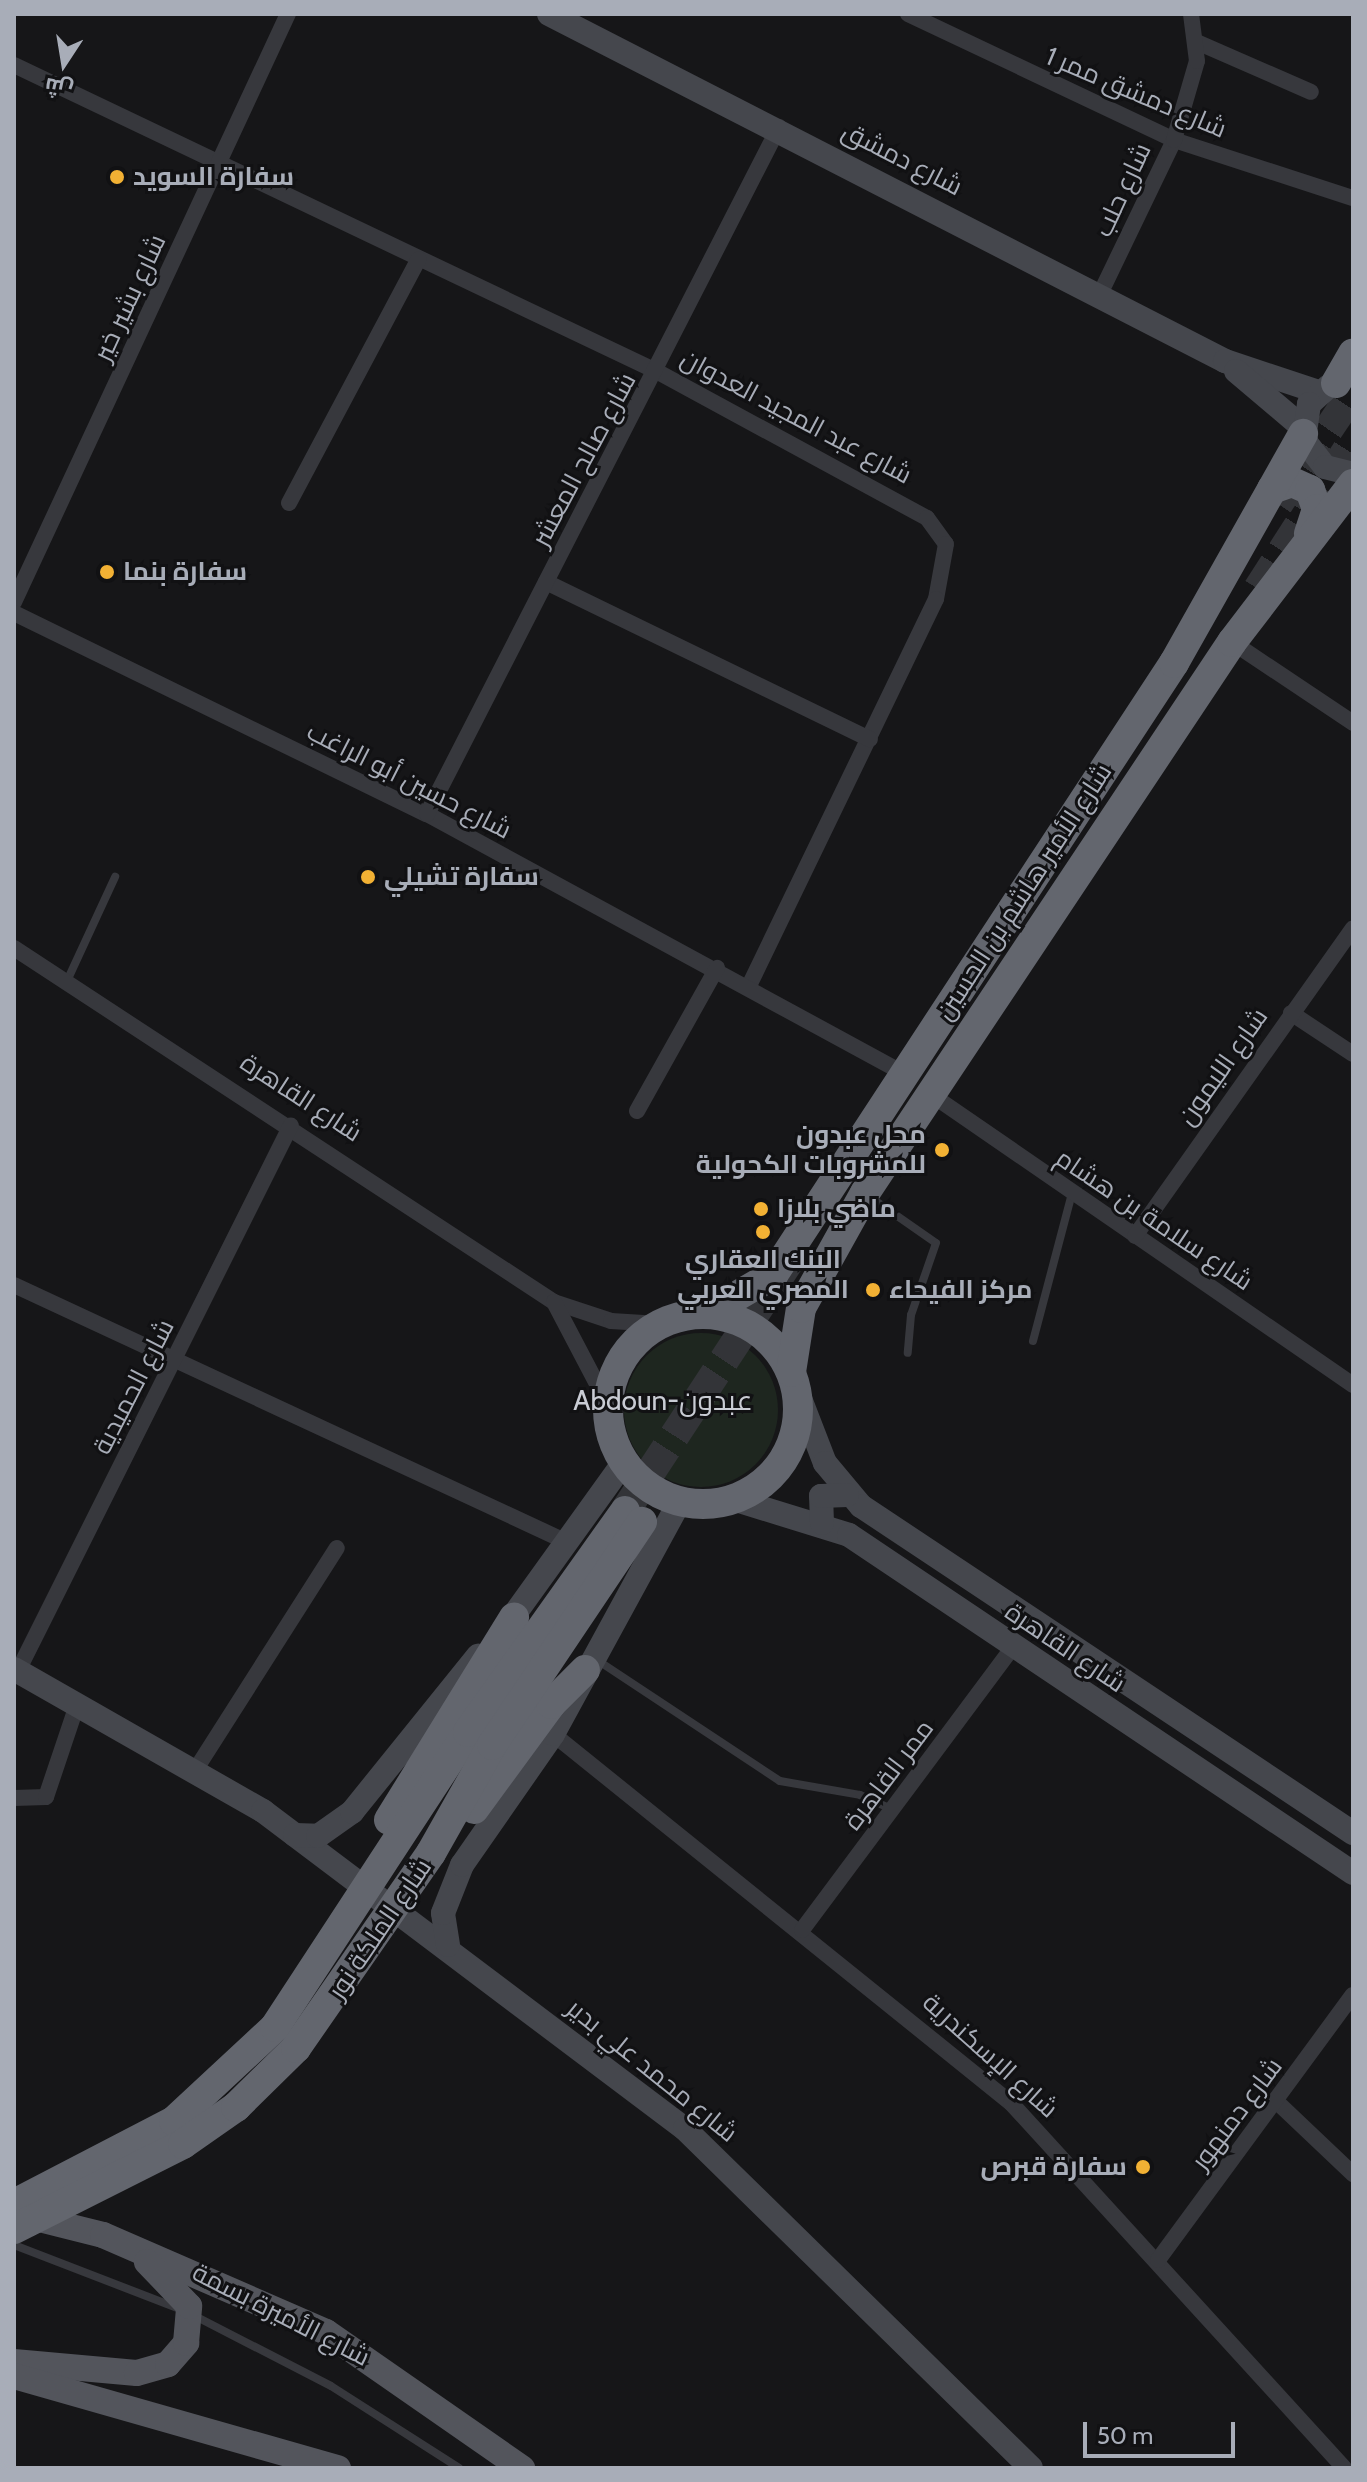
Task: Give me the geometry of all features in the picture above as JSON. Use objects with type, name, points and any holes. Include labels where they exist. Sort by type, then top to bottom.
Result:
[{"type":"highway","points":[[1336,386],[1353,354]]},
{"type":"highway","name":"شارع الأمير هاشم بن الحسين","points":[[706,1314],[773,1275],[1174,663],[1302,430]]},
{"type":"highway","points":[[1272,489],[1292,482],[1310,490],[1317,509],[1308,536]]},
{"type":"highway","name":"شارع الأمير هاشم بن الحسين","points":[[793,1380],[801,1308],[865,1193],[1232,642],[1308,536],[1353,484]]},
{"type":"highway","points":[[706,1314],[757,1330],[793,1380],[795,1429],[779,1467],[733,1499],[680,1501],[624,1462],[608,1405],[623,1357],[660,1324],[706,1314]]},
{"type":"highway","name":"شارع الملكة نور","points":[[14,2204],[129,2149],[239,2067],[275,2027],[389,1849],[480,1739],[634,1516]]},
{"type":"highway","points":[[389,1849],[390,1817],[514,1618]]},
{"type":"highway","points":[[431,1853],[464,1823],[551,1704],[589,1664]]},
{"type":"highway","name":"شارع الملكة نور","points":[[14,2229],[159,2158],[258,2087],[328,2006],[431,1853],[480,1739]]},
{"type":"main road","name":"شارع الأميرة بسمة","points":[[14,2213],[103,2235],[326,2332],[522,2468]]},
{"type":"main road","points":[[14,2362],[148,2372],[178,2356],[190,2314],[163,2272],[103,2235]]},
{"type":"main road","points":[[14,2376],[338,2468]]},
{"type":"street","name":"شارع بشير خير","points":[[14,602],[288,14]]},
{"type":"street","name":"شارع دمشق","points":[[549,14],[779,127],[1101,292],[1225,361],[1302,430],[1319,463],[1353,474]]},
{"type":"street","name":"شارع دمشق ممر 1","points":[[908,14],[1174,140],[1353,198]]},
{"type":"street","name":"شارع حلب","points":[[1101,292],[1174,140],[1199,43],[1191,14]]},
{"type":"street","points":[[1199,43],[1311,92]]},
{"type":"street","name":"شارع عبد المجيد العدوان","points":[[14,65],[658,372],[903,500],[946,544],[936,599],[749,986]]},
{"type":"street","name":"شارع صالح المعشر","points":[[427,814],[658,372],[779,127]]},
{"type":"street","points":[[289,503],[419,259]]},
{"type":"street","name":"شارع دمشق","points":[[1225,361],[1336,386]]},
{"type":"street","points":[[1302,430],[1336,386]]},
{"type":"street","points":[[546,582],[870,739]]},
{"type":"street","name":"شارع حسين أبو الراغب","points":[[14,613],[427,814],[717,968],[903,1073]]},
{"type":"street","points":[[1232,642],[1353,723]]},
{"type":"street","name":"شارع الليمون","points":[[1135,1236],[1353,928]]},
{"type":"street","name":"شارع القاهرة","points":[[14,948],[291,1125],[554,1302],[611,1321],[660,1324]]},
{"type":"street","points":[[637,1111],[717,968]]},
{"type":"street","points":[[1291,1013],[1353,1054]]},
{"type":"street","name":"شارع سلامة بن هشام","points":[[929,1093],[1353,1385]]},
{"type":"street","name":"شارع الحميدية","points":[[16,1670],[291,1125]]},
{"type":"street","points":[[14,1285],[177,1356],[569,1543]]},
{"type":"street","name":"شارع القاهرة","points":[[554,1302],[608,1405]]},
{"type":"street","name":"شارع القاهرة","points":[[793,1380],[825,1463],[847,1495],[1353,1833]]},
{"type":"street","points":[[295,1835],[318,1836],[352,1812],[514,1618],[624,1462]]},
{"type":"street","points":[[822,1523],[821,1496],[847,1495]]},
{"type":"street","name":"شارع القاهرة","points":[[733,1499],[822,1523],[1353,1873]]},
{"type":"street","name":"شارع الملكة نور","points":[[448,1945],[449,1891],[553,1734],[680,1501]]},
{"type":"street","points":[[196,1769],[337,1548]]},
{"type":"street","name":"ممر القاهرة","points":[[802,1930],[1013,1647]]},
{"type":"street","name":"شارع محمد علي بدير","points":[[16,1670],[196,1769],[295,1835],[448,1945],[685,2129],[1031,2468]]},
{"type":"street","points":[[14,1798],[46,1797],[77,1705]]},
{"type":"street","name":"شارع الإسكندرية","points":[[553,1734],[802,1930],[1011,2103],[1158,2260],[1344,2468]]},
{"type":"street","name":"شارع دمنهور","points":[[1158,2260],[1353,1995]]},
{"type":"street","points":[[1277,2102],[1353,2174]]},
{"type":"lane","points":[[67,981],[115,877]]},
{"type":"lane","points":[[865,1193],[936,1243],[911,1315],[908,1353]]},
{"type":"lane","points":[[1033,1341],[1072,1193]]},
{"type":"lane","points":[[589,1664],[780,1781],[860,1795],[893,1810]]},
{"type":"lane","points":[[14,2245],[190,2314],[331,2386],[459,2468]]},
{"type":"shaded area","points":[[701,1333],[731,1339],[756,1355],[772,1380],[778,1410],[772,1440],[756,1465],[731,1481],[701,1487],[671,1481],[646,1465],[630,1440],[624,1410],[630,1380],[646,1355],[671,1339]]},
{"type":"tunnel","points":[[1278,504],[1353,393]]},
{"type":"tunnel","points":[[1258,589],[1353,441]]},
{"type":"tunnel","points":[[625,1511],[788,1263]]},
{"type":"place","name":"سفارة السويد","points":[[117,177]]},
{"type":"place","name":"سفارة بنما","points":[[107,572]]},
{"type":"place","name":"سفارة تشيلي","points":[[368,877]]},
{"type":"place","name":"محل عبدون للمشروبات الكحولية","points":[[942,1150]]},
{"type":"place","name":"ماضي بلازا","points":[[761,1209]]},
{"type":"place","name":"البنك العقاري المصري العربي","points":[[763,1232]]},
{"type":"place","name":"مركز الفيحاء","points":[[873,1290]]},
{"type":"place","name":"سفارة قبرص","points":[[1143,2167]]},
{"type":"district","name":"Abdoun-عبدون","points":[[663,1400]]}]
